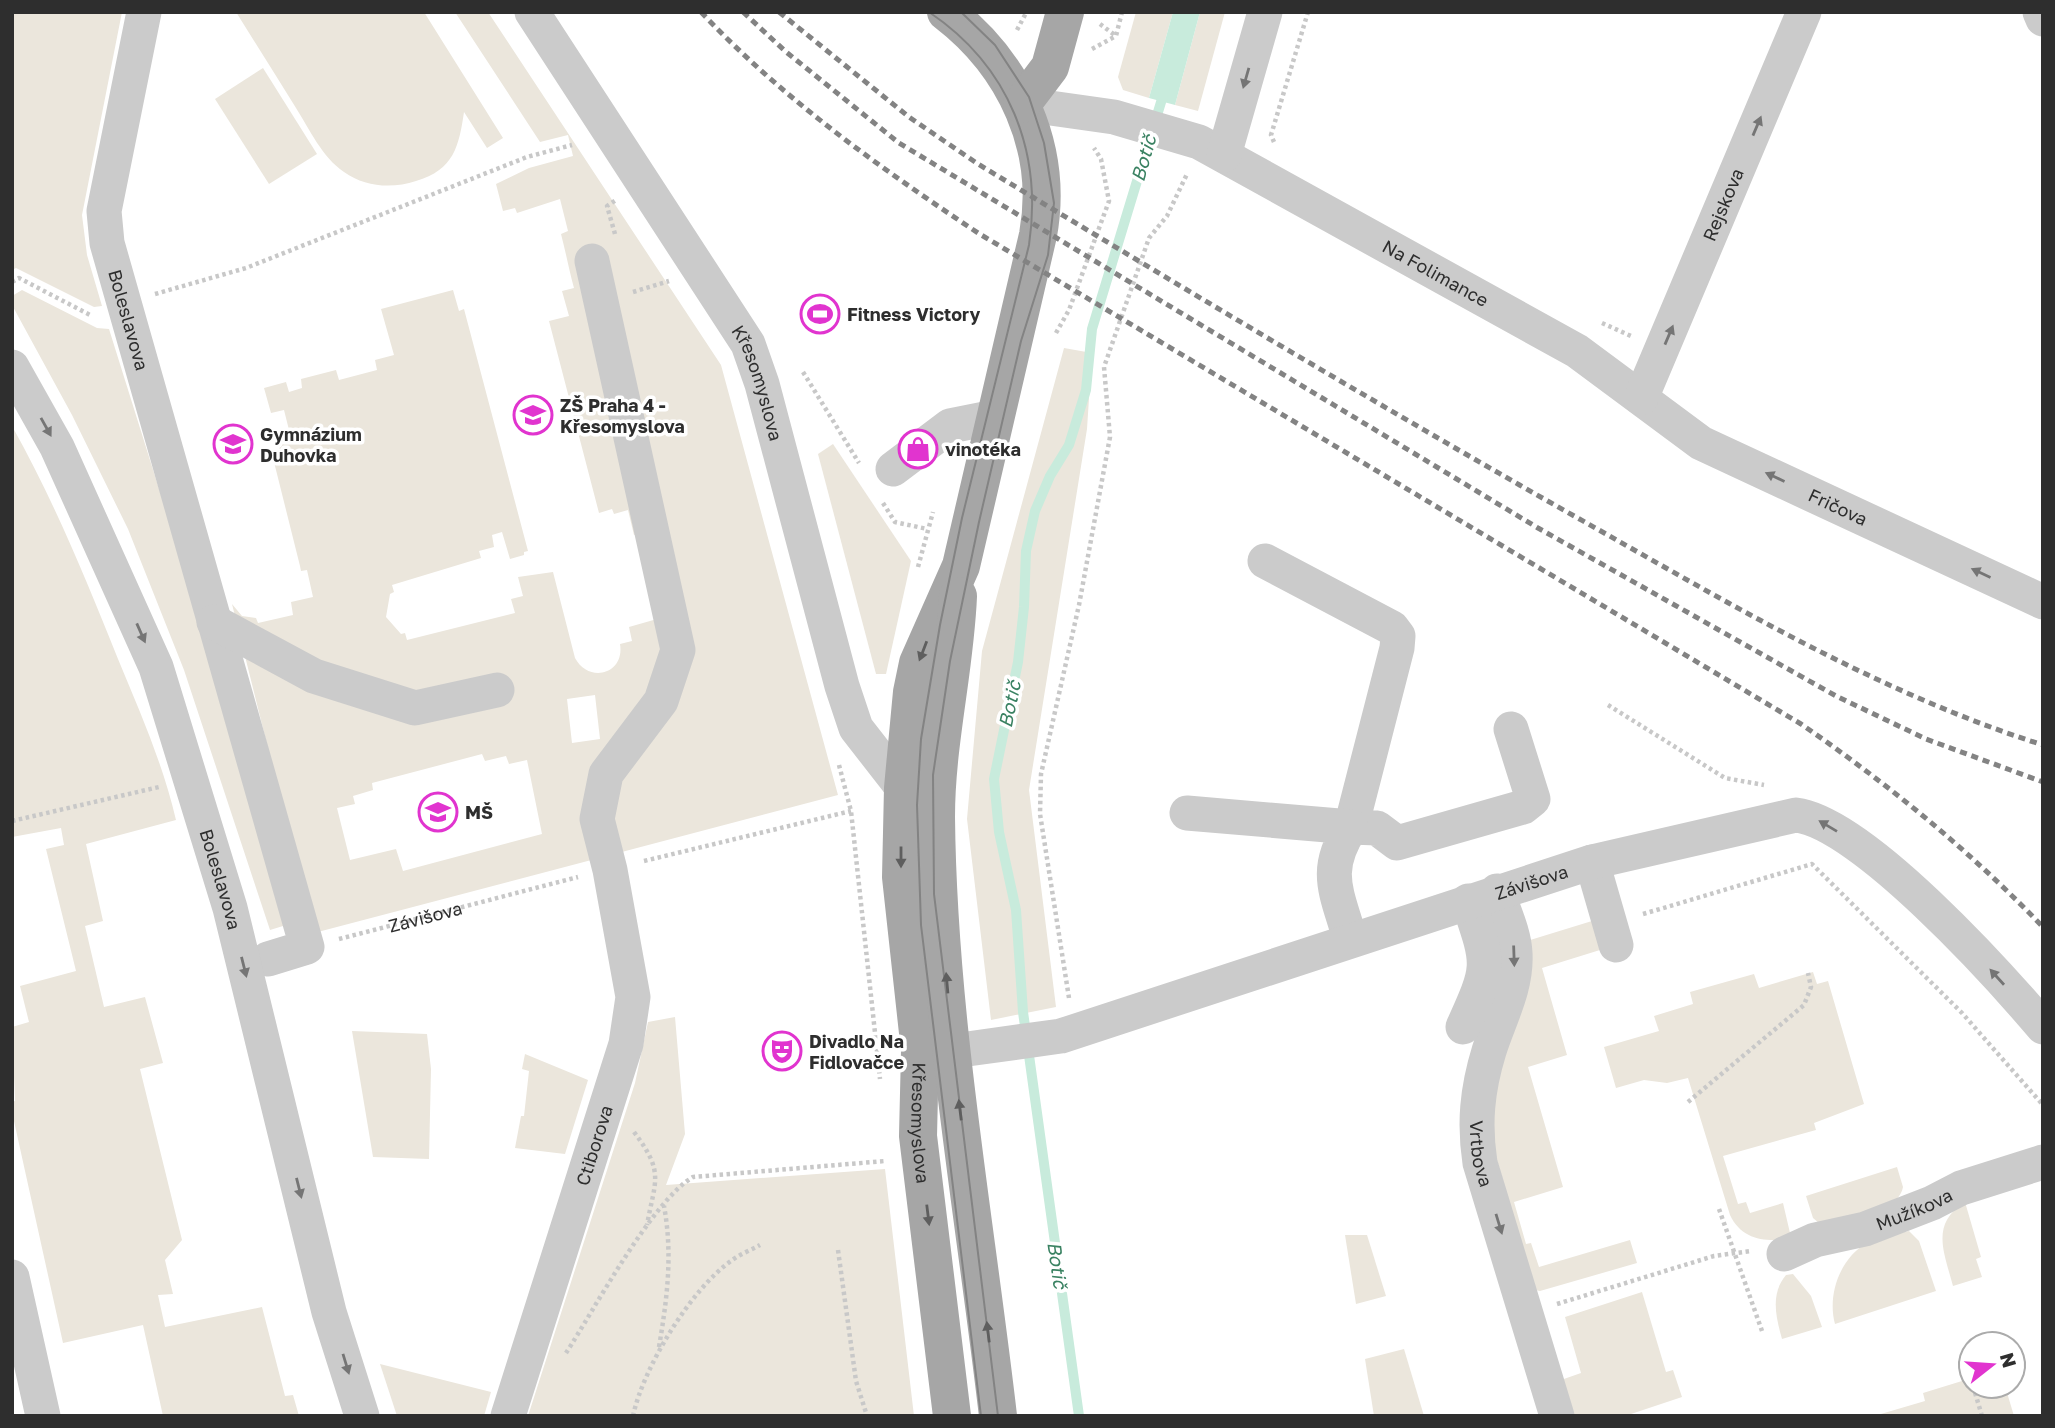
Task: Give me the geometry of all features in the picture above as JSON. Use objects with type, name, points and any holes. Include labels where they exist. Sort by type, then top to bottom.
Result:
[{"type":"main road","name":"Křesomyslova","points":[[946,12],[990,53],[1022,104],[1041,166],[1042,215],[961,566],[957,627],[940,740],[937,822],[939,892],[953,1051],[998,1416]]},
{"type":"main road","points":[[1022,104],[1050,67],[1065,12]]},
{"type":"main road","name":"Křesomyslova","points":[[952,1416],[918,1136],[921,1072],[901,877],[903,789],[912,692],[918,663],[961,566]]},
{"type":"street","name":"Boleslavova","points":[[144,12],[104,211],[107,243],[307,947]]},
{"type":"street","name":"Křesomyslova","points":[[532,12],[748,344],[762,384],[842,686],[856,728],[903,789],[937,822]]},
{"type":"street","points":[[1211,148],[1265,12]]},
{"type":"street","name":"Rejskova","points":[[1641,398],[1804,12]]},
{"type":"street","points":[[2040,12],[2043,19]]},
{"type":"street","name":"Na Folimance","points":[[1022,104],[1114,117],[1211,148],[1577,351],[1641,398]]},
{"type":"street","name":"Ctiborova","points":[[512,1403],[626,1044],[633,997],[597,819],[606,774],[661,701],[678,650],[605,252]]},
{"type":"street","name":"Boleslavova","points":[[12,367],[57,447],[156,667],[230,908],[329,1312],[362,1416]]},
{"type":"street","name":"Fričova","points":[[1641,398],[1701,443],[2043,602]]},
{"type":"street","points":[[893,469],[950,426],[995,417]]},
{"type":"street","points":[[1265,561],[1392,628],[1398,636],[1397,649],[1351,827],[1338,847],[1332,871],[1350,939]]},
{"type":"street","points":[[214,622],[314,676],[415,708],[496,690]]},
{"type":"street","points":[[1187,813],[1377,828],[1397,843],[1522,807],[1533,799],[1511,729]]},
{"type":"street","name":"Závišova","points":[[953,1051],[1068,1034],[1350,939],[1592,862],[1796,815],[1812,817],[1830,825],[1899,879],[1970,947],[2043,1027]]},
{"type":"street","points":[[1592,862],[1616,945]]},
{"type":"street","points":[[1463,1027],[1484,981],[1486,963],[1483,896]]},
{"type":"street","name":"Vrtbova","points":[[1483,896],[1515,951],[1513,984],[1489,1052],[1476,1104],[1480,1163],[1558,1416]]},
{"type":"street","points":[[268,959],[307,947]]},
{"type":"street","name":"Mužíkova","points":[[1769,1252],[1865,1229],[1913,1211],[1961,1188],[2043,1162]]},
{"type":"street","points":[[12,1277],[43,1416]]},
{"type":"path","points":[[1116,36],[1122,12]]},
{"type":"path","points":[[1276,150],[1271,135],[1308,12]]},
{"type":"path","points":[[12,282],[19,278],[98,318],[246,268],[527,157],[572,145]]},
{"type":"path","points":[[1056,333],[1069,310],[1109,201],[1101,159],[1094,148]]},
{"type":"path","points":[[1068,1034],[1040,814],[1041,774],[1079,606],[1110,437],[1104,367],[1149,238],[1211,148]]},
{"type":"path","points":[[605,252],[607,206]]},
{"type":"path","points":[[1592,318],[1629,337],[1637,335]]},
{"type":"path","points":[[927,529],[933,512]]},
{"type":"path","points":[[1608,705],[1726,778],[1749,781]]},
{"type":"path","points":[[12,821],[161,786]]},
{"type":"path","name":"Závišova","points":[[307,947],[851,811]]},
{"type":"path","points":[[1602,897],[1633,888],[1642,914],[1812,864],[1962,1013],[2043,1105]]},
{"type":"path","points":[[1688,1102],[1749,1055],[1804,1005],[1811,987],[1808,973]]},
{"type":"path","points":[[607,1104],[653,1157],[657,1180],[646,1228]]},
{"type":"path","points":[[512,1403],[552,1375],[646,1228],[681,1185],[693,1177],[890,1160]]},
{"type":"path","points":[[659,1349],[669,1284],[670,1240],[664,1205]]},
{"type":"path","points":[[1719,1209],[1762,1331]]},
{"type":"path","points":[[633,1416],[638,1395],[659,1349],[698,1294],[730,1261],[760,1245]]},
{"type":"path","points":[[838,1250],[856,1381],[867,1416]]},
{"type":"path","points":[[1526,1313],[1714,1256],[1769,1252]]},
{"type":"shaded area","points":[[12,12],[122,12],[82,215],[87,255],[102,306],[94,307],[16,268],[12,270]]},
{"type":"shaded area","points":[[236,12],[424,12],[503,138],[487,148],[464,112],[457,146],[447,163],[429,176],[407,184],[388,186],[370,184],[352,177],[336,166],[323,151]]},
{"type":"shaded area","points":[[455,12],[488,12],[721,365],[838,795],[314,933],[232,604],[242,616],[256,618],[258,623],[293,615],[291,602],[313,597],[307,570],[301,571],[272,454],[280,452],[277,439],[290,434],[284,410],[271,413],[264,388],[286,382],[289,392],[302,388],[301,379],[336,370],[339,380],[377,370],[375,360],[394,355],[381,309],[453,290],[459,311],[464,309],[528,551],[510,559],[502,532],[492,535],[494,547],[479,551],[481,558],[392,585],[394,592],[390,594],[386,617],[401,634],[405,633],[407,640],[515,613],[511,599],[523,596],[518,577],[553,572],[575,658],[581,666],[597,673],[612,668],[620,654],[620,644],[632,641],[629,627],[657,619],[638,534],[634,535],[628,510],[614,514],[612,509],[599,513],[549,321],[569,316],[562,291],[574,288],[561,234],[568,231],[560,199],[517,213],[515,208],[503,211],[496,184],[529,168],[573,156],[568,135],[540,142]],"holes":[[[595,695],[600,739],[572,743],[567,699]],[[482,754],[485,761],[506,756],[509,764],[527,760],[542,834],[403,871],[396,849],[350,860],[337,808],[355,804],[353,796],[373,790],[372,783]]]},
{"type":"shaded area","points":[[1136,12],[1173,12],[1149,98],[1123,90],[1118,77]]},
{"type":"shaded area","points":[[1173,12],[1200,12],[1175,105],[1149,98]]},
{"type":"shaded area","points":[[1200,12],[1225,12],[1198,111],[1175,105]]},
{"type":"shaded area","points":[[263,68],[317,154],[269,184],[215,99]]},
{"type":"shaded area","points":[[22,290],[97,328],[109,329],[288,901],[283,926],[270,930],[184,670],[128,529],[72,415],[12,305],[12,296]]},
{"type":"shaded area","points":[[1064,348],[1092,353],[1087,429],[1029,790],[1056,1007],[991,1020],[967,819],[982,651]]},
{"type":"shaded area","points":[[12,426],[56,512],[94,599],[150,738],[176,820],[86,844],[103,921],[85,926],[104,1007],[145,997],[163,1063],[140,1069],[182,1240],[165,1260],[173,1294],[158,1295],[165,1327],[262,1307],[285,1396],[293,1395],[299,1416],[163,1416],[143,1325],[63,1343],[12,1112],[12,1102],[15,1101],[12,1027],[29,1022],[20,986],[76,971],[46,849],[64,845],[61,828],[12,837]]},
{"type":"shaded area","points":[[833,444],[911,561],[886,674],[876,674],[818,454]]},
{"type":"shaded area","points":[[1592,921],[1600,950],[1542,968],[1567,1055],[1528,1067],[1563,1187],[1514,1202],[1526,1244],[1531,1243],[1539,1267],[1630,1240],[1637,1263],[1540,1291],[1535,1290],[1487,1126],[1527,941]]},
{"type":"shaded area","points":[[1813,972],[1817,984],[1828,981],[1864,1104],[1814,1123],[1816,1130],[1723,1156],[1738,1204],[1746,1202],[1750,1213],[1783,1203],[1790,1233],[1779,1240],[1764,1239],[1744,1232],[1730,1215],[1688,1078],[1667,1083],[1644,1080],[1616,1088],[1604,1047],[1659,1031],[1654,1016],[1693,1004],[1690,992],[1754,974],[1759,988]]},
{"type":"shaded area","points":[[675,1017],[685,1134],[666,1185],[885,1169],[914,1416],[528,1416],[635,1083],[648,1022]]},
{"type":"shaded area","points":[[352,1031],[427,1034],[431,1069],[429,1159],[373,1157]]},
{"type":"shaded area","points":[[525,1054],[588,1080],[565,1154],[515,1148],[521,1116],[524,1116],[529,1071],[522,1069]]},
{"type":"shaded area","points":[[1897,1167],[1903,1187],[1899,1197],[1891,1204],[1855,1217],[1819,1223],[1813,1218],[1806,1196]]},
{"type":"shaded area","points":[[1965,1202],[1981,1257],[1976,1259],[1982,1277],[1953,1286],[1942,1240],[1943,1229],[1954,1211]]},
{"type":"shaded area","points":[[1909,1231],[1919,1241],[1936,1291],[1835,1324],[1834,1290],[1849,1258],[1872,1241]]},
{"type":"shaded area","points":[[1345,1235],[1367,1235],[1386,1296],[1356,1304]]},
{"type":"shaded area","points":[[1793,1274],[1811,1296],[1822,1327],[1782,1339],[1776,1314],[1776,1298],[1781,1282],[1786,1275]]},
{"type":"shaded area","points":[[1642,1292],[1666,1372],[1673,1370],[1682,1397],[1625,1416],[1572,1416],[1561,1380],[1581,1373],[1565,1317]]},
{"type":"shaded area","points":[[1404,1349],[1424,1416],[1374,1416],[1365,1359]]},
{"type":"shaded area","points":[[380,1364],[491,1392],[484,1416],[397,1416]]},
{"type":"shaded area","points":[[1957,1383],[1957,1400],[2009,1400],[2014,1416],[1874,1416],[1925,1401],[1923,1393]]},
{"type":"waterway","name":"Botič","points":[[1079,1416],[1023,1012],[1016,910],[999,832],[994,779],[1018,662],[1026,551],[1035,511],[1050,476],[1069,445],[1086,390],[1092,329],[1165,89]]},
{"type":"tram line","points":[[929,12],[957,34],[980,58],[999,85],[1025,144],[1031,177],[1029,245],[962,518],[940,625],[921,739],[917,805],[921,925],[981,1416]]},
{"type":"tram line","points":[[961,12],[995,45],[1029,97],[1044,143],[1054,203],[1048,255],[1021,341],[979,522],[950,661],[933,775],[934,894],[998,1416]]},
{"type":"railway","points":[[701,12],[732,44],[799,103],[904,183],[978,233],[1801,724],[1927,819],[1986,871],[2043,927]]},
{"type":"railway","points":[[743,12],[785,51],[899,143],[1538,528],[1836,696],[1926,739],[2043,782]]},
{"type":"railway","points":[[779,12],[909,117],[978,164],[1442,440],[1706,591],[1815,649],[1927,702],[2043,745]]},
{"type":"place","name":"Fitness Victory","points":[[820,314]]},
{"type":"place","name":"ZŠ Praha 4 - Křesomyslova","points":[[533,415]]},
{"type":"place","name":"Gymnázium Duhovka","points":[[233,444]]},
{"type":"place","name":"vinotéka","points":[[918,449]]},
{"type":"place","name":"MŠ","points":[[438,812]]},
{"type":"place","name":"Divadlo Na Fidlovačce","points":[[782,1051]]}]
